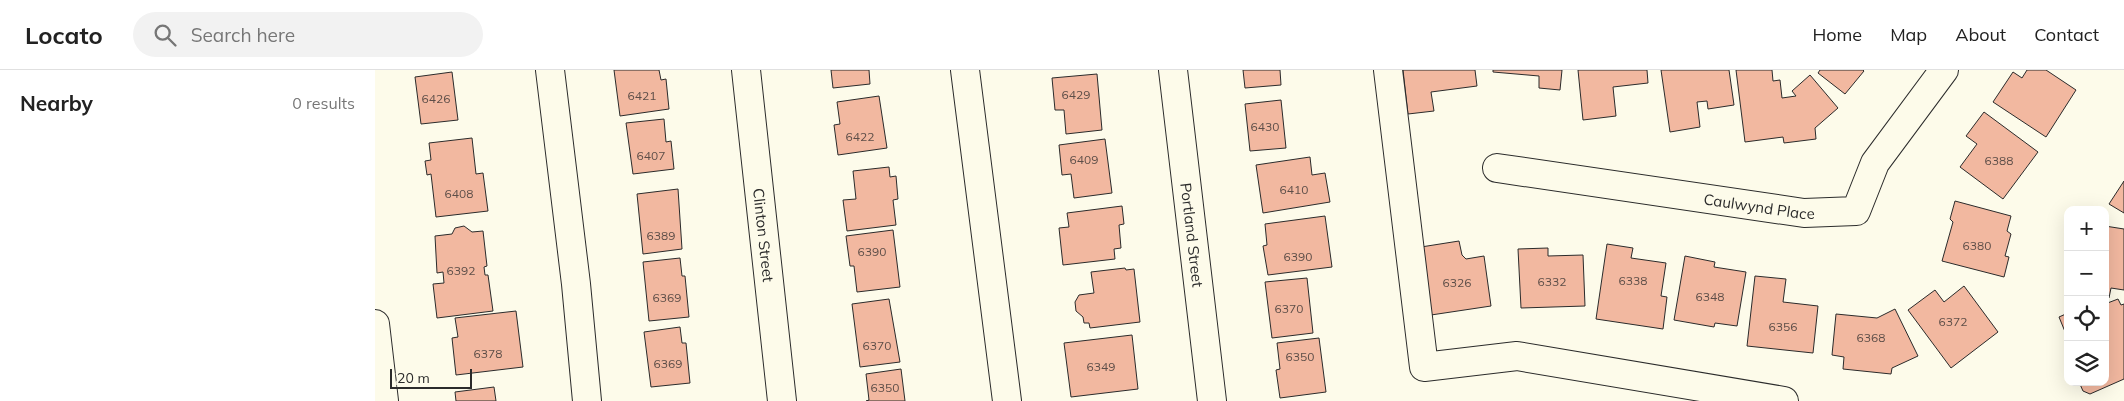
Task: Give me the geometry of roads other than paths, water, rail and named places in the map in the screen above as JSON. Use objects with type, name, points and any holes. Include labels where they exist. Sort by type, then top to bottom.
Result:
[{"type":"street","points":[[550,70],[576,284],[587,401]]},
{"type":"street","name":"Clinton Street","points":[[746,70],[783,401]]},
{"type":"street","points":[[965,70],[1007,401]]},
{"type":"street","name":"Portland Street","points":[[1173,70],[1209,401]]},
{"type":"street","points":[[1388,70],[1424,367],[1517,356],[1784,401]]},
{"type":"street","name":"Caulwynd Place","points":[[1497,168],[1804,213],[1856,211],[1875,163],[1944,70]]},
{"type":"street","points":[[375,324],[384,401]]}]
